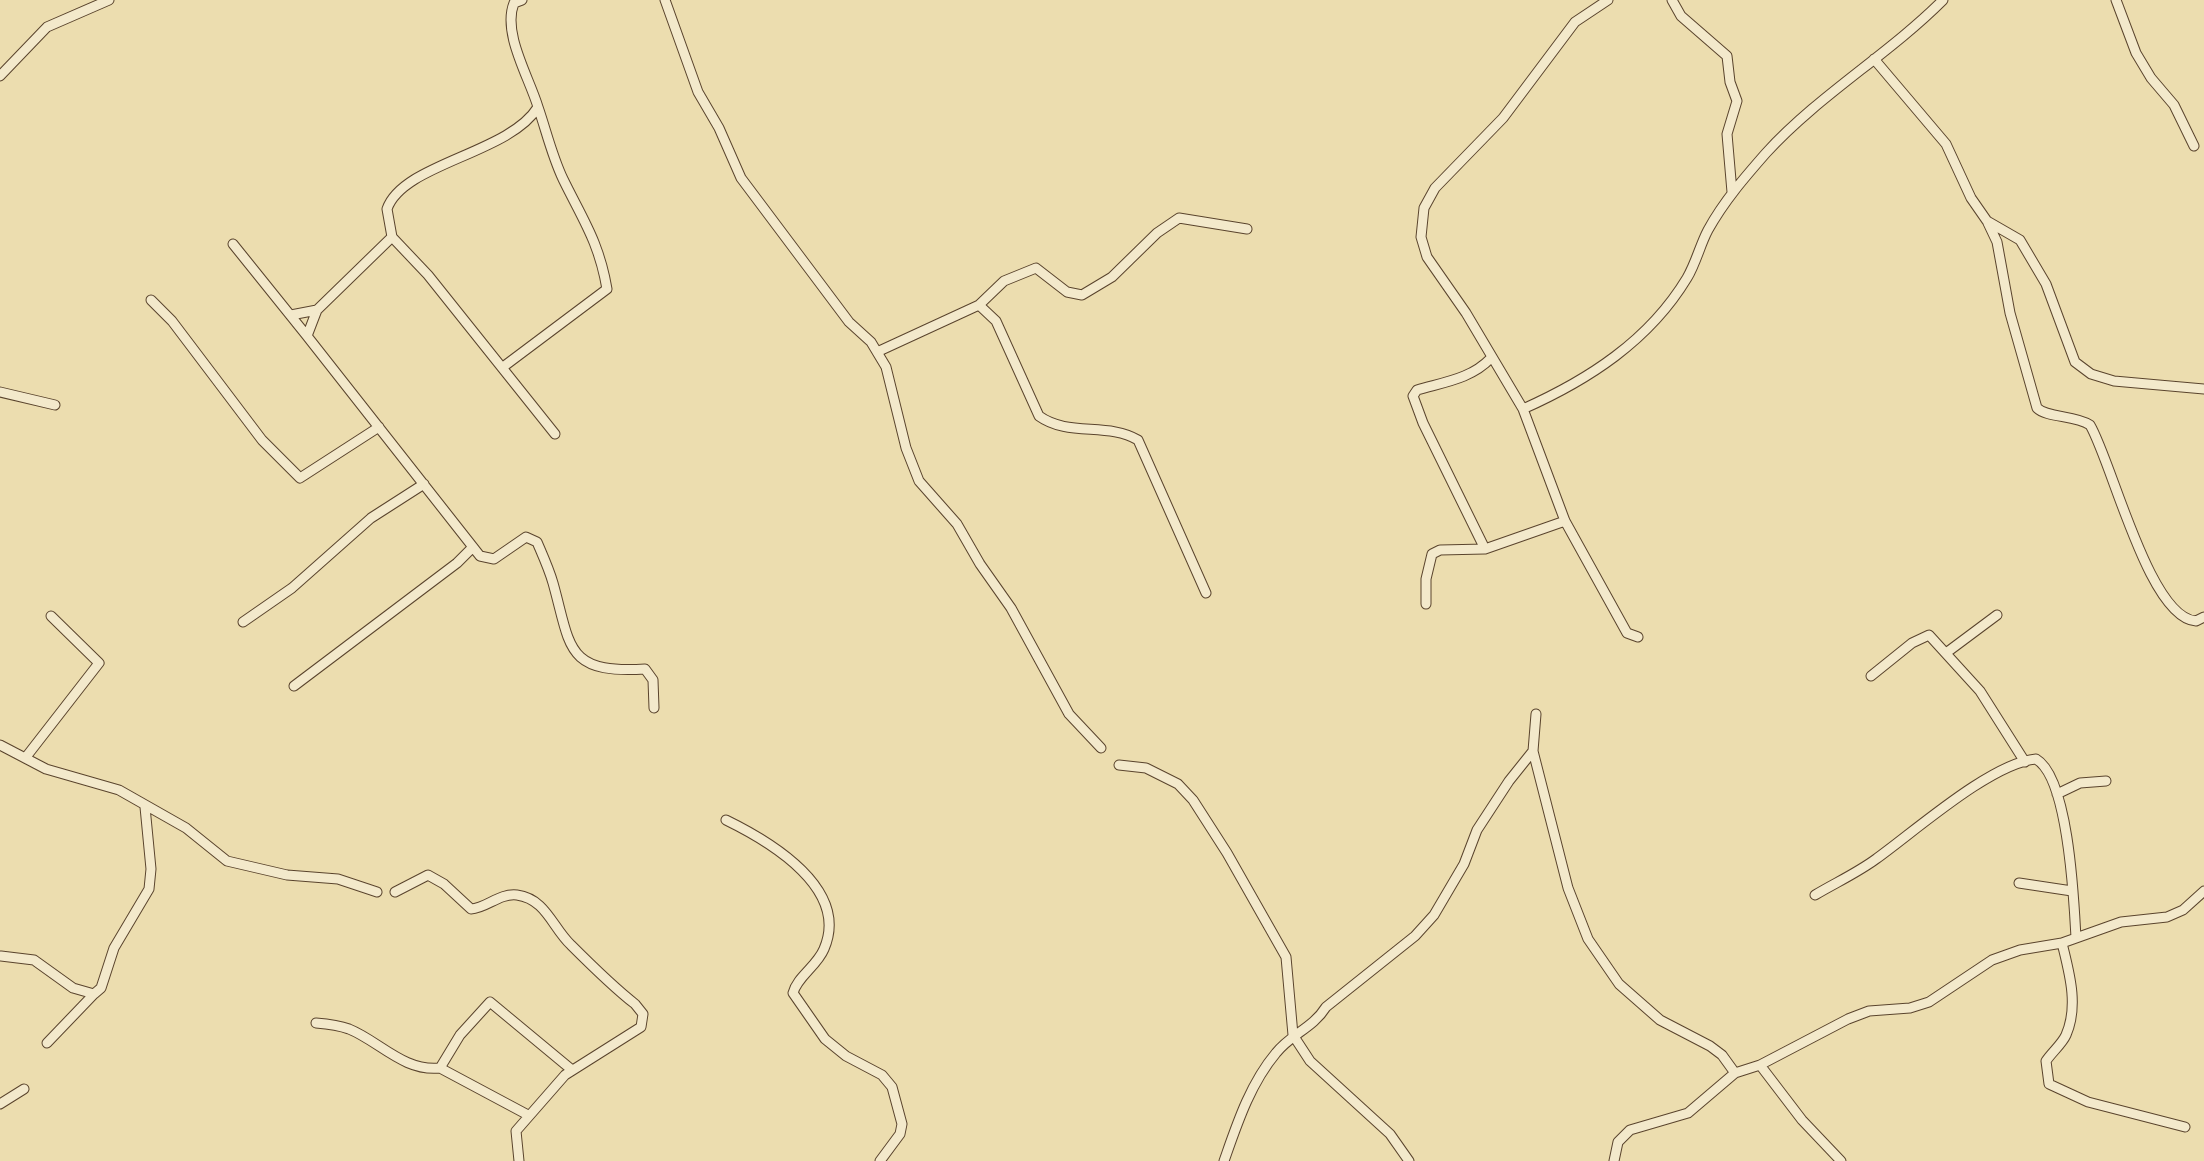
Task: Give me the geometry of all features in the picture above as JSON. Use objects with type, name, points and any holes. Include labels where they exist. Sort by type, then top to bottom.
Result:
[{"type":"street","points":[[0,76],[47,27],[109,0]]},
{"type":"street","points":[[503,367],[607,289],[591,228],[562,176],[511,28],[510,14],[514,4],[522,0]]},
{"type":"street","points":[[665,0],[693,79],[741,178],[817,282],[877,352],[886,368],[906,448],[919,481],[957,524],[980,564],[1011,608],[1069,713],[1101,748]]},
{"type":"street","points":[[1608,0],[1575,22],[1503,118],[1435,188],[1424,208],[1421,237],[1427,257],[1466,313],[1523,409],[1565,521],[1627,633],[1638,637]]},
{"type":"street","points":[[1672,0],[1681,16],[1727,56],[1730,82],[1737,101],[1727,134],[1732,192]]},
{"type":"street","points":[[1523,409],[1599,371],[1666,308],[1688,277],[1709,229],[1732,192],[1807,112],[1944,0]]},
{"type":"street","points":[[2116,0],[2136,53],[2151,78],[2174,105],[2194,146]]},
{"type":"street","points":[[1874,59],[1946,144],[1971,198],[1997,242],[2010,313],[2037,408],[2042,412],[2070,416],[2090,425],[2145,565],[2182,616],[2196,621],[2204,617]]},
{"type":"street","points":[[538,107],[519,128],[426,174],[394,196],[387,209],[392,237],[503,367],[555,434]]},
{"type":"street","points":[[877,352],[979,304],[1004,281],[1036,268],[1066,292],[1082,295],[1112,277],[1157,233],[1179,218],[1247,229]]},
{"type":"street","points":[[1987,221],[2020,240],[2046,284],[2071,352],[2081,367],[2114,381],[2204,389]]},
{"type":"street","points":[[307,335],[317,310],[392,237]]},
{"type":"street","points":[[233,244],[480,556],[488,559],[501,554],[526,537],[537,542],[572,650],[590,663],[625,669],[645,669],[653,680],[654,708]]},
{"type":"street","points":[[152,300],[172,321],[262,440],[300,478],[379,427]]},
{"type":"street","points":[[979,304],[996,321],[1038,416],[1067,428],[1126,432],[1138,440],[1206,593]]},
{"type":"street","points":[[291,315],[317,310]]},
{"type":"street","points":[[1485,549],[1423,423],[1413,396],[1417,390],[1481,369],[1491,358]]},
{"type":"street","points":[[0,392],[55,405]]},
{"type":"street","points":[[243,622],[292,588],[371,518],[424,484]]},
{"type":"street","points":[[1426,604],[1426,579],[1432,554],[1440,550],[1485,549],[1565,521]]},
{"type":"street","points":[[294,686],[457,563],[473,547]]},
{"type":"street","points":[[1946,653],[1997,615]]},
{"type":"street","points":[[26,757],[99,663],[51,617]]},
{"type":"street","points":[[1871,676],[1924,635],[1933,638],[1980,691],[2025,762]]},
{"type":"street","points":[[1536,714],[1533,751],[1568,888],[1588,939],[1619,984],[1660,1020],[1722,1055],[1735,1073]]},
{"type":"street","points":[[0,745],[46,769],[118,790],[186,828],[227,862],[287,875],[338,879],[377,892]]},
{"type":"street","points":[[1224,1161],[1240,1114],[1273,1056],[1293,1035],[1317,1023],[1326,1007],[1415,936],[1434,915],[1464,864],[1477,830],[1509,780],[1533,751]]},
{"type":"street","points":[[1815,895],[1873,861],[1967,790],[2036,759],[2042,762],[2057,794],[2071,858],[2076,938]]},
{"type":"street","points":[[1119,765],[1146,768],[1178,784],[1194,800],[1286,957],[1293,1035],[1310,1061],[1390,1134],[1409,1161]]},
{"type":"street","points":[[2057,794],[2082,783],[2106,781]]},
{"type":"street","points":[[47,1043],[101,988],[114,948],[149,889],[151,869],[145,807]]},
{"type":"street","points":[[726,820],[757,835],[787,858],[808,878],[826,904],[831,926],[825,947],[793,993],[825,1039],[846,1056],[882,1075],[892,1087],[902,1124],[900,1134],[880,1161]]},
{"type":"street","points":[[395,892],[428,875],[444,884],[471,909],[511,895],[541,905],[570,945],[643,1014],[641,1027],[632,1035],[572,1070],[528,1115],[516,1131],[519,1161]]},
{"type":"street","points":[[2019,883],[2072,891]]},
{"type":"street","points":[[1614,1161],[1618,1142],[1630,1130],[1688,1113],[1735,1073],[1760,1065],[1865,1012],[1910,1008],[1929,1002],[1992,960],[2020,950],[2062,943],[2121,922],[2167,917],[2183,910],[2204,891]]},
{"type":"street","points":[[2062,943],[2071,986],[2071,1018],[2066,1035],[2046,1061],[2049,1084],[2060,1092],[2088,1102],[2185,1127]]},
{"type":"street","points":[[1,956],[34,960],[73,988],[94,994]]},
{"type":"street","points":[[440,1068],[460,1035],[490,1002],[572,1070]]},
{"type":"street","points":[[316,1023],[348,1029],[404,1061],[432,1069],[440,1068],[528,1115]]},
{"type":"street","points":[[1760,1065],[1794,1111],[1841,1161]]},
{"type":"street","points":[[0,1104],[24,1089]]}]
